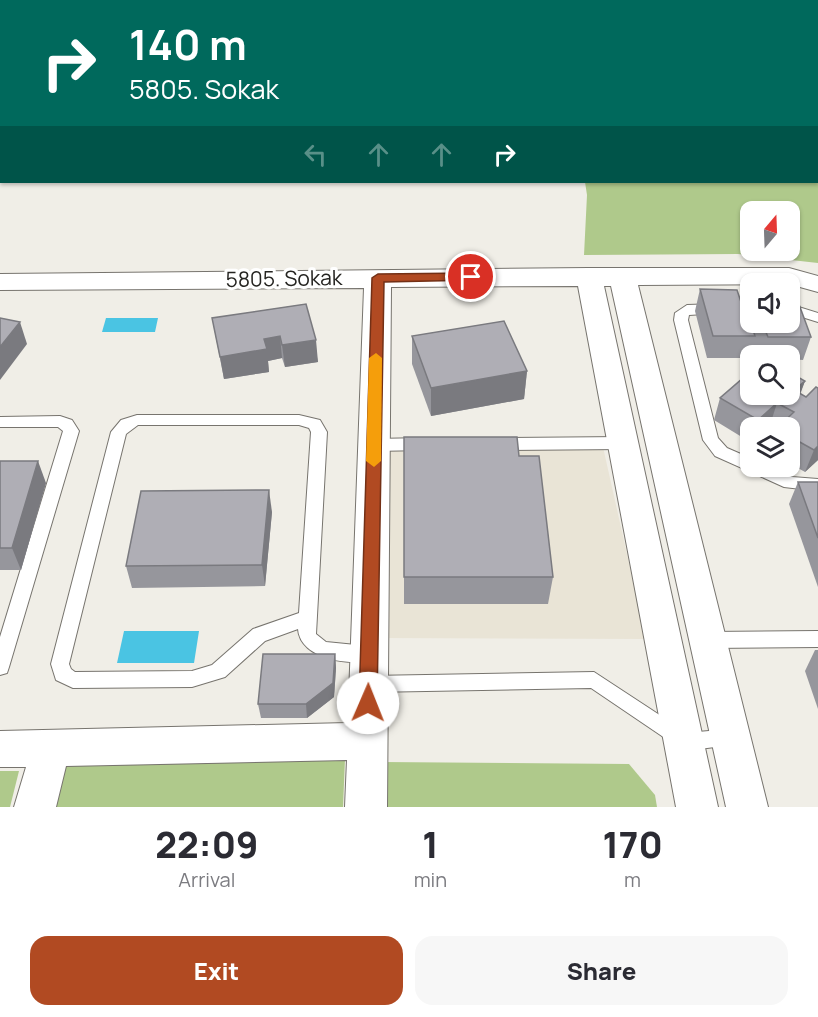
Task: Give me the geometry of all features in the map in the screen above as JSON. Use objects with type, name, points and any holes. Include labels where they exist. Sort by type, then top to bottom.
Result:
[{"type":"street","points":[[589,276],[697,807]]},
{"type":"street","points":[[622,276],[747,807]]},
{"type":"street","name":"5805. Sokak","points":[[0,282],[789,276],[818,284]]},
{"type":"street","points":[[366,807],[378,278]]},
{"type":"street","points":[[0,749],[367,741]]},
{"type":"street","points":[[35,807],[51,749]]},
{"type":"lane","points":[[740,307],[687,309],[682,313],[681,320],[711,440],[721,452],[740,461]]},
{"type":"lane","points":[[800,312],[818,318]]},
{"type":"lane","points":[[308,618],[260,635],[219,670],[192,679],[73,680],[63,674],[60,664],[119,432],[126,424],[137,420],[299,420],[315,424],[319,432],[307,635],[313,644],[324,650],[369,668],[594,680],[684,742],[731,738]]},
{"type":"lane","points":[[0,422],[60,422],[72,430],[0,667]]},
{"type":"lane","points":[[483,444],[623,443]]},
{"type":"lane","points":[[374,445],[437,444]]},
{"type":"lane","points":[[776,477],[789,483],[818,485]]},
{"type":"lane","points":[[708,640],[818,639]]},
{"type":"shaded area","points":[[603,447],[646,639],[375,638],[378,450]]},
{"type":"green space","points":[[585,183],[818,183],[818,263],[800,261],[800,201],[740,201],[740,254],[584,255],[587,195]]},
{"type":"green space","points":[[345,759],[343,807],[55,807],[66,765]]},
{"type":"green space","points":[[382,762],[629,764],[655,795],[657,807],[382,807]]},
{"type":"green space","points":[[0,771],[19,771],[10,807],[0,807]]},
{"type":"water","points":[[106,318],[158,318],[155,332],[102,332]]},
{"type":"water","points":[[124,631],[199,631],[194,663],[117,663]]},
{"type":"building","points":[[700,289],[737,290],[740,299],[740,333],[754,333],[755,336],[713,336]]},
{"type":"building","points":[[306,304],[316,340],[282,345],[280,336],[264,339],[267,349],[220,357],[212,318]]},
{"type":"building","points":[[800,307],[811,337],[768,337],[766,333],[800,333]]},
{"type":"building","points":[[0,318],[20,322],[0,347]]},
{"type":"building","points":[[504,321],[527,371],[431,388],[412,336]]},
{"type":"building","points":[[740,381],[740,405],[775,405],[761,417],[753,417],[720,398]]},
{"type":"building","points":[[816,387],[818,388],[818,446],[814,450],[800,442],[800,417],[789,417],[794,412],[781,405],[800,405],[800,394],[806,397]]},
{"type":"building","points":[[404,437],[517,437],[519,456],[539,456],[553,577],[404,577]]},
{"type":"building","points":[[0,461],[38,461],[12,548],[0,548]]},
{"type":"building","points":[[798,482],[818,482],[818,538]]},
{"type":"building","points":[[269,490],[262,565],[126,566],[141,491]]},
{"type":"building","points":[[263,654],[335,654],[333,683],[306,704],[258,704]]},
{"type":"slow traffic","points":[[374,461],[376,358]]},
{"type":"route","points":[[368,703],[378,278],[471,277]]}]
